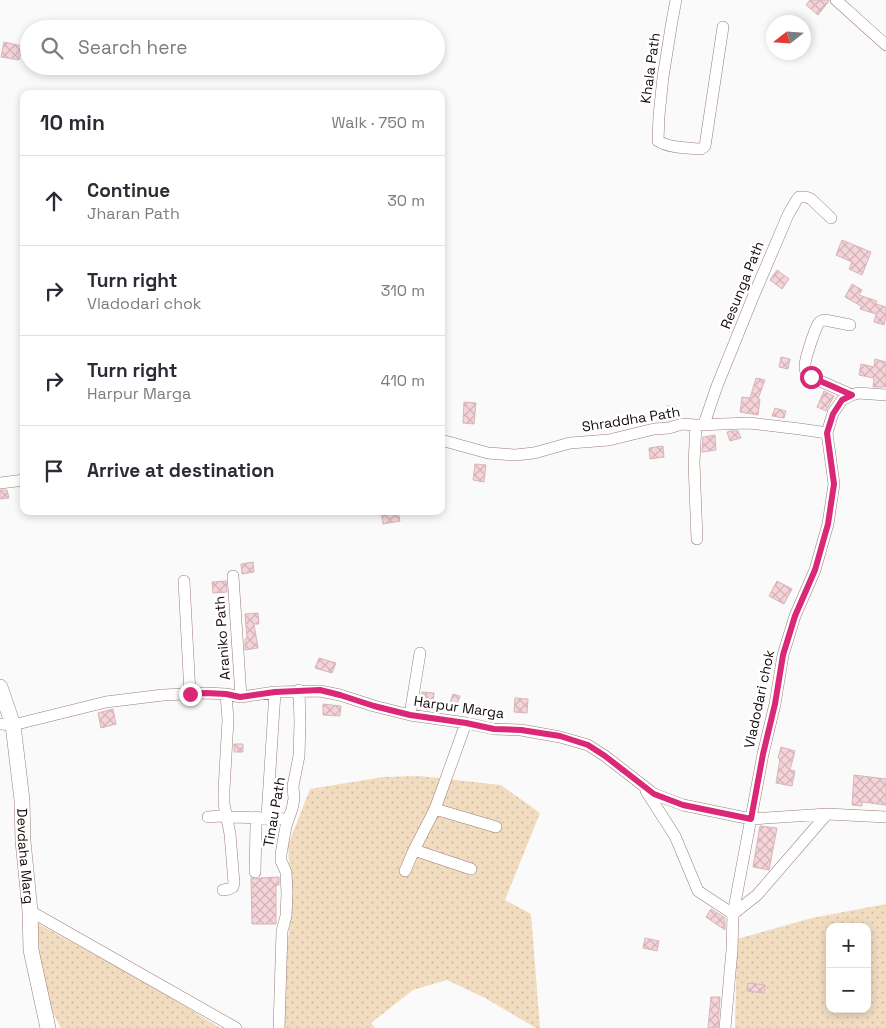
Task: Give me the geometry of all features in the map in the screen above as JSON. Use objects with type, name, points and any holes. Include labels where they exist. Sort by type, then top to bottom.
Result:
[{"type":"main road","name":"Devdaha Marg","points":[[0,687],[22,800],[31,950],[48,1028]]},
{"type":"street","name":"Khala Path","points":[[676,0],[658,116],[658,141],[685,148],[701,149],[705,146],[723,27]]},
{"type":"street","points":[[836,0],[886,45]]},
{"type":"street","name":"Resunga Path","points":[[700,425],[788,215],[796,201],[799,197],[806,196],[831,218]]},
{"type":"street","points":[[850,325],[825,320],[821,321],[813,338],[804,369],[807,374],[852,395],[886,395]]},
{"type":"street","name":"Vladodari chok","points":[[725,1028],[732,950],[733,914],[783,655],[795,616],[815,570],[828,524],[834,484],[827,433],[833,414],[842,400],[852,395]]},
{"type":"street","name":"Shraddha Path","points":[[445,441],[488,454],[515,455],[542,451],[570,443],[609,440],[682,424],[749,423],[827,433]]},
{"type":"street","points":[[697,539],[694,463],[700,425]]},
{"type":"street","points":[[0,483],[20,480]]},
{"type":"street","name":"Araniko Path","points":[[233,576],[240,697]]},
{"type":"street","points":[[184,581],[190,694]]},
{"type":"street","points":[[410,715],[420,652]]},
{"type":"street","name":"Tinau Path","points":[[279,1028],[282,932],[286,916],[286,872],[281,861],[281,854],[294,799],[293,786],[299,756],[299,690]]},
{"type":"street","name":"Harpur Marga","points":[[7,725],[106,702],[164,695],[206,693],[240,697],[275,692],[320,690],[410,715],[494,729],[521,730],[560,736],[588,745],[654,794],[683,805],[751,819],[827,814],[886,817]]},
{"type":"street","name":"Tinau Path","points":[[255,872],[256,826],[262,817],[275,692]]},
{"type":"street","points":[[223,890],[233,887],[234,883],[224,790],[228,720],[226,694]]},
{"type":"street","points":[[405,871],[435,809],[466,723]]},
{"type":"street","points":[[642,785],[676,836],[698,891],[733,914],[757,895],[827,814]]},
{"type":"street","points":[[435,809],[496,828]]},
{"type":"street","points":[[208,817],[288,819]]},
{"type":"street","points":[[414,850],[471,869]]},
{"type":"street","points":[[30,911],[236,1028]]},
{"type":"shaded area","points":[[419,776],[501,785],[540,813],[505,900],[531,914],[540,1028],[536,1028],[485,998],[447,980],[413,990],[371,1023],[375,1028],[284,1028],[285,966],[292,906],[288,845],[310,789],[383,777]]},
{"type":"shaded area","points":[[886,904],[886,1028],[735,1028],[737,939],[812,918]]},
{"type":"shaded area","points":[[37,923],[159,990],[220,1028],[61,1028],[49,1003],[42,977]]},
{"type":"building","points":[[810,0],[829,1],[818,15],[806,5]]},
{"type":"building","points":[[4,42],[20,46],[19,60],[1,57]]},
{"type":"building","points":[[842,240],[871,252],[862,275],[849,269],[852,262],[836,255]]},
{"type":"building","points":[[777,270],[789,279],[782,289],[770,280]]},
{"type":"building","points":[[852,284],[862,290],[859,295],[877,301],[876,304],[886,307],[884,325],[874,322],[876,314],[860,309],[861,306],[845,297]]},
{"type":"building","points":[[781,357],[790,359],[788,369],[779,367]]},
{"type":"building","points":[[875,359],[886,362],[886,387],[873,387],[874,378],[859,375],[861,364],[874,367]]},
{"type":"building","points":[[756,378],[765,380],[758,399],[760,399],[758,415],[740,412],[742,397],[750,398]]},
{"type":"building","points":[[824,391],[834,396],[826,411],[817,407]]},
{"type":"building","points":[[464,402],[476,403],[474,424],[463,423]]},
{"type":"building","points":[[667,406],[675,406],[674,419],[666,421]]},
{"type":"building","points":[[775,408],[786,411],[784,418],[772,416]]},
{"type":"building","points":[[738,431],[741,438],[730,441],[727,432]]},
{"type":"building","points":[[715,435],[716,450],[702,452],[703,437]]},
{"type":"building","points":[[663,446],[664,457],[650,459],[649,448]]},
{"type":"building","points":[[475,464],[486,465],[484,482],[473,480]]},
{"type":"building","points":[[0,490],[7,490],[9,498],[0,499]]},
{"type":"building","points":[[382,515],[399,515],[400,521],[383,524]]},
{"type":"building","points":[[253,562],[254,572],[242,574],[241,564]]},
{"type":"building","points":[[226,581],[227,592],[213,593],[212,582]]},
{"type":"building","points":[[777,581],[792,589],[784,604],[769,596]]},
{"type":"building","points":[[258,613],[259,624],[254,624],[258,648],[245,650],[245,639],[247,638],[245,614]]},
{"type":"building","points":[[319,658],[336,663],[332,673],[315,668]]},
{"type":"building","points":[[422,692],[434,693],[433,705],[421,705]]},
{"type":"building","points":[[453,694],[460,696],[455,710],[448,708]]},
{"type":"building","points":[[515,698],[528,699],[527,713],[514,712]]},
{"type":"building","points":[[323,704],[341,706],[340,716],[323,715]]},
{"type":"building","points":[[113,709],[116,724],[101,728],[98,713]]},
{"type":"building","points":[[234,744],[243,744],[243,752],[234,752]]},
{"type":"building","points":[[781,747],[795,751],[790,770],[795,771],[792,786],[776,783]]},
{"type":"building","points":[[854,775],[886,779],[886,805],[862,802],[862,806],[852,805]]},
{"type":"building","points":[[760,826],[777,828],[769,870],[753,867]]},
{"type":"building","points":[[279,877],[279,885],[276,885],[276,924],[252,924],[251,878]]},
{"type":"building","points":[[711,909],[725,918],[725,930],[706,917]]},
{"type":"building","points":[[645,938],[659,941],[657,951],[643,948]]},
{"type":"building","points":[[748,983],[765,985],[764,993],[747,991]]},
{"type":"building","points":[[711,997],[720,997],[718,1028],[708,1028]]},
{"type":"route","points":[[190,694],[226,694],[240,697],[275,692],[320,690],[410,715],[494,729],[521,730],[560,736],[588,745],[654,794],[683,805],[751,819],[763,754],[775,704],[783,655],[795,616],[815,570],[828,524],[834,484],[827,433],[833,414],[842,400],[852,395],[811,377]]}]
